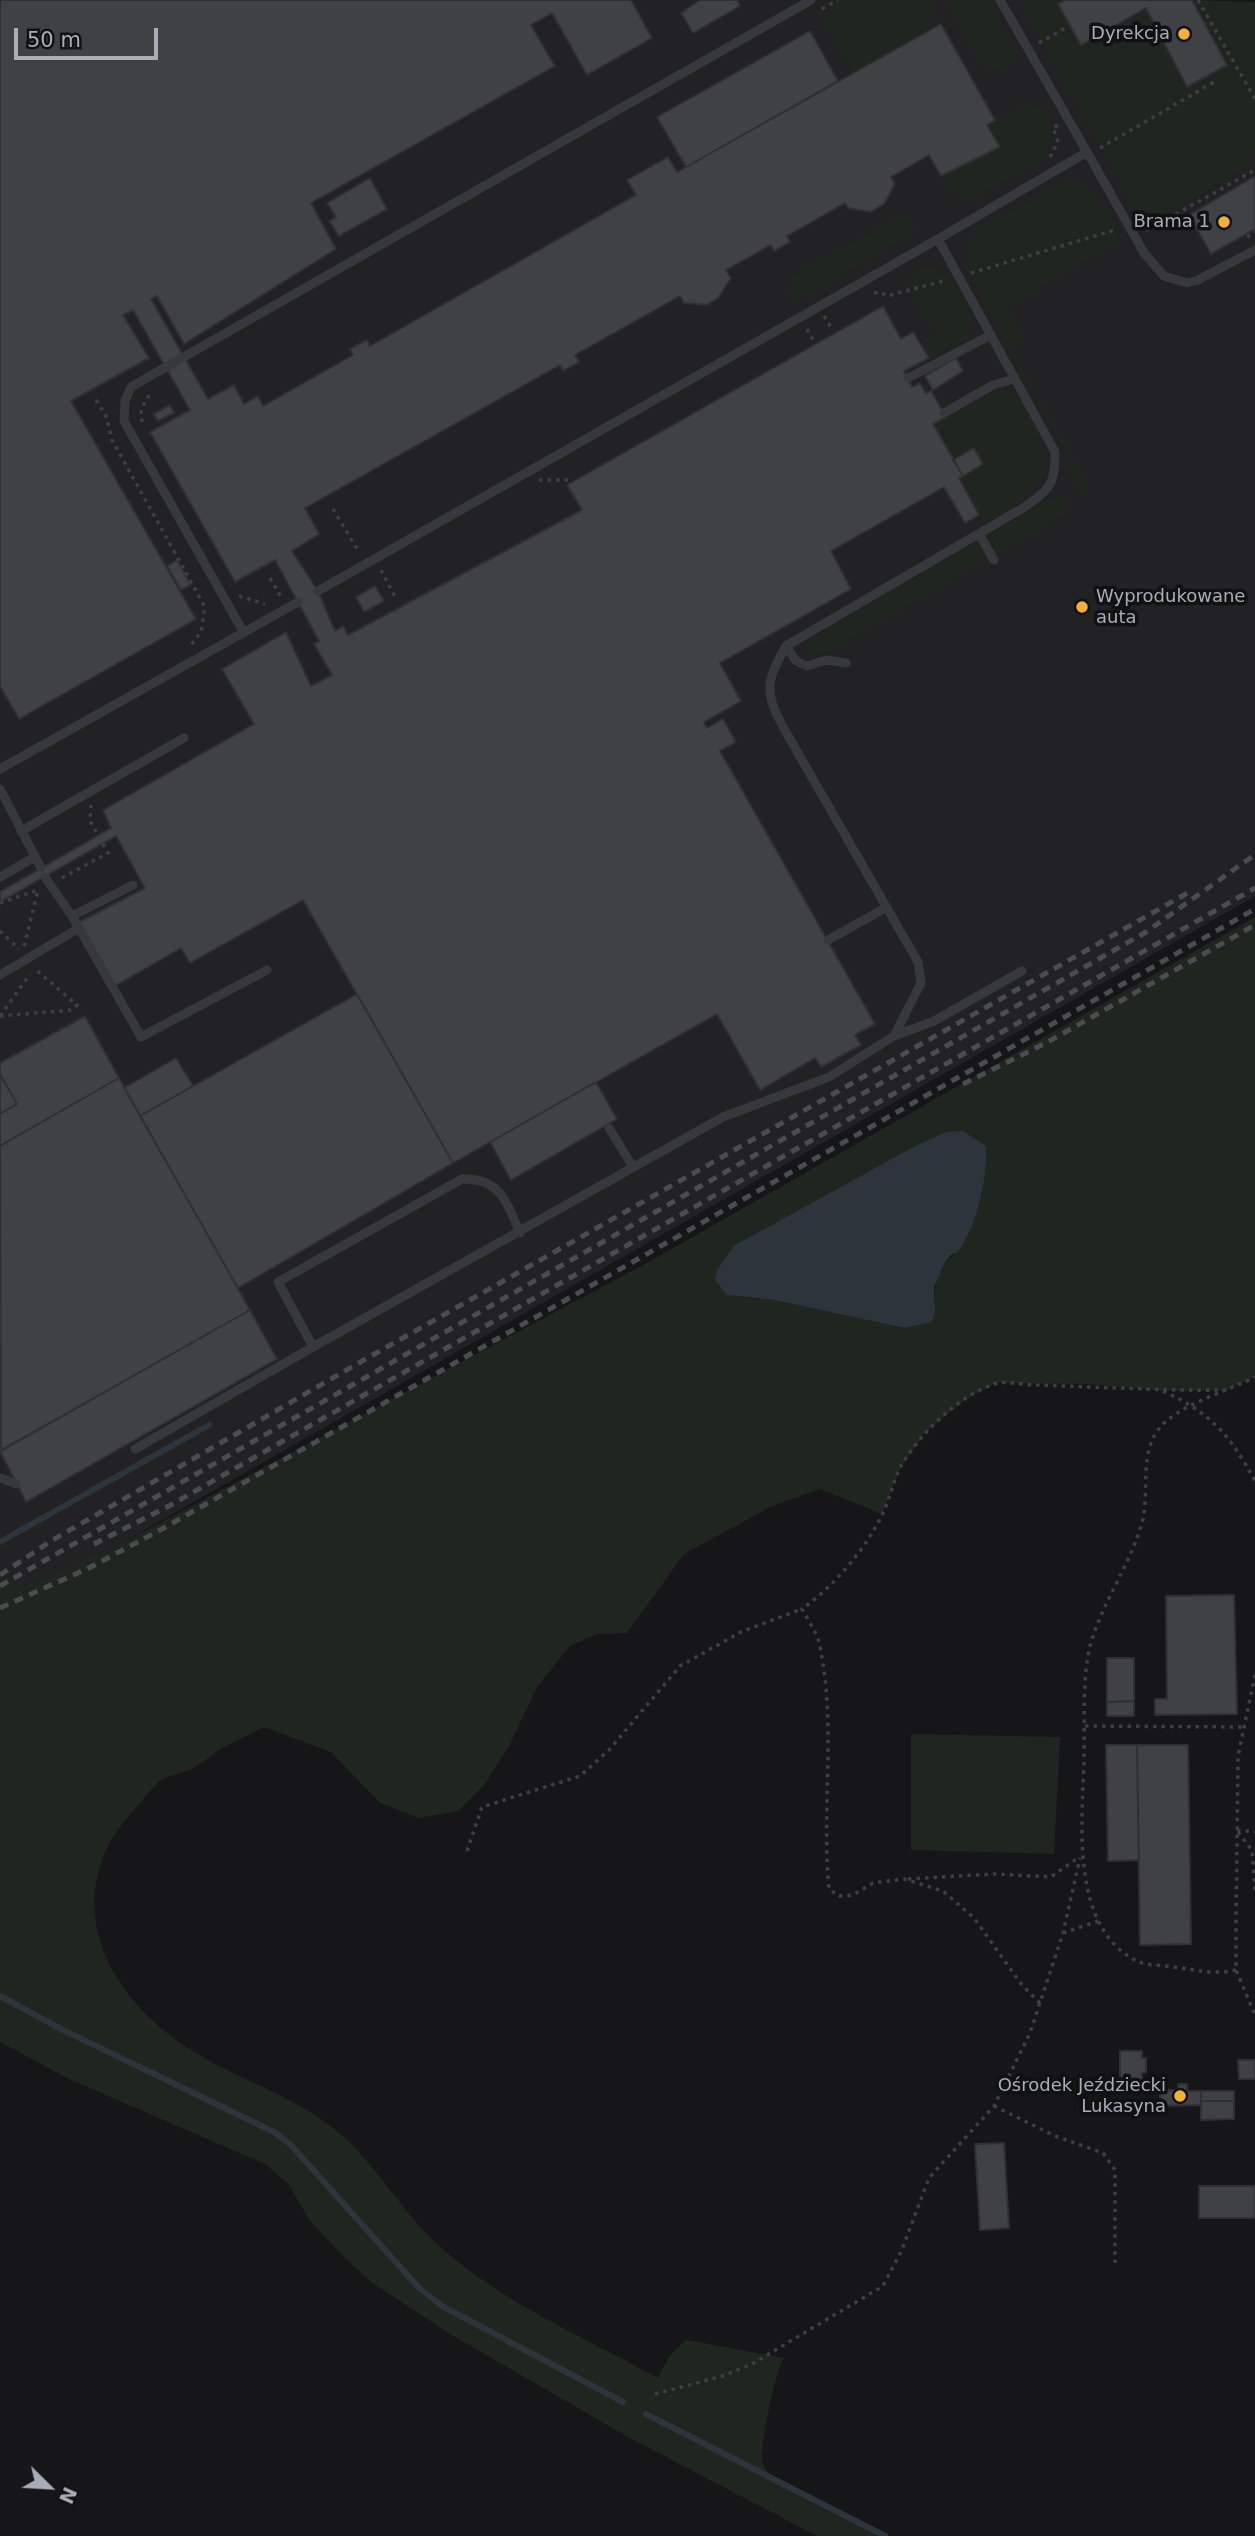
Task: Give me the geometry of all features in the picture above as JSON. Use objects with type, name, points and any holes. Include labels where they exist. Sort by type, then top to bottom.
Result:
[{"type":"lane","points":[[244,632],[124,421],[125,401],[131,387],[811,0]]},
{"type":"lane","points":[[1000,0],[1155,269],[1175,281],[1198,281],[1255,250]]},
{"type":"lane","points":[[318,591],[1087,152]]},
{"type":"lane","points":[[894,1036],[920,983],[918,962],[772,707],[767,690],[773,669],[786,646],[979,534],[1046,491],[1055,475],[1055,452],[938,239]]},
{"type":"lane","points":[[908,378],[991,335]]},
{"type":"lane","points":[[944,413],[993,385],[1014,379]]},
{"type":"lane","points":[[979,534],[994,559]]},
{"type":"lane","points":[[0,769],[298,602]]},
{"type":"lane","points":[[786,646],[796,660],[807,666],[827,660],[846,663]]},
{"type":"lane","points":[[21,831],[184,738]]},
{"type":"lane","points":[[0,789],[43,873],[72,916],[141,1037],[267,970]]},
{"type":"lane","points":[[0,877],[36,857]]},
{"type":"lane","points":[[72,916],[133,885]]},
{"type":"lane","points":[[828,940],[887,907]]},
{"type":"lane","points":[[0,975],[79,929]]},
{"type":"lane","points":[[135,1449],[723,1117],[829,1077],[894,1036],[933,1021],[1022,971]]},
{"type":"lane","points":[[609,1128],[633,1167]]},
{"type":"lane","points":[[313,1347],[278,1282],[462,1179],[478,1179],[502,1193],[520,1233]]},
{"type":"lane","points":[[0,1478],[16,1485]]},
{"type":"path","points":[[1198,0],[1255,99]]},
{"type":"path","points":[[1039,43],[1068,27]]},
{"type":"path","points":[[1098,149],[1214,82]]},
{"type":"path","points":[[1049,159],[1058,142],[1054,128]]},
{"type":"path","points":[[1146,231],[1255,170]]},
{"type":"path","points":[[869,295],[880,292],[887,296],[1128,224]]},
{"type":"path","points":[[1244,239],[1255,232]]},
{"type":"path","points":[[826,319],[832,329]]},
{"type":"path","points":[[807,329],[813,340]]},
{"type":"path","points":[[142,422],[141,409],[154,388]]},
{"type":"path","points":[[96,400],[106,416],[112,440],[205,607]]},
{"type":"path","points":[[332,509],[359,552]]},
{"type":"path","points":[[375,558],[396,599]]},
{"type":"path","points":[[270,578],[281,596]]},
{"type":"path","points":[[237,595],[266,604]]},
{"type":"path","points":[[62,878],[108,853],[90,821],[91,803]]},
{"type":"path","points":[[0,903],[38,890],[22,952],[0,931]]},
{"type":"path","points":[[34,968],[77,1005],[71,1010],[0,1016],[34,968]]},
{"type":"path","points":[[655,2394],[723,2376],[752,2364],[883,2286],[901,2252],[929,2178],[994,2106],[1030,2033],[1063,1933],[1081,1856],[1089,1653],[1097,1622],[1130,1560],[1143,1520],[1149,1448],[1157,1431],[1169,1417],[1255,1377]]},
{"type":"path","points":[[467,1851],[482,1807],[580,1776],[609,1749],[680,1666],[741,1632],[802,1609],[830,1589],[882,1514],[900,1469],[925,1433],[965,1400],[996,1383],[1087,1384],[1161,1391],[1227,1390]]},
{"type":"path","points":[[1161,1391],[1194,1405],[1223,1431],[1255,1481]]},
{"type":"path","points":[[802,1609],[818,1639],[826,1701],[825,1846],[829,1889],[839,1896],[853,1895],[873,1883],[904,1879],[994,1874],[1051,1877],[1081,1856]]},
{"type":"path","points":[[1255,1675],[1238,1756],[1236,1970],[1255,2015]]},
{"type":"path","points":[[1085,1726],[1244,1727]]},
{"type":"path","points":[[1237,1830],[1255,1832]]},
{"type":"path","points":[[1237,1830],[1252,1850],[1255,1891]]},
{"type":"path","points":[[1081,1856],[1098,1922],[1119,1948],[1139,1962],[1215,1975],[1236,1970]]},
{"type":"path","points":[[904,1879],[943,1891],[974,1918],[1022,1985],[1040,2003]]},
{"type":"path","points":[[1063,1933],[1098,1922]]},
{"type":"path","points":[[994,2106],[1055,2136],[1103,2153],[1115,2170],[1115,2263]]},
{"type":"shaded area","points":[[0,0],[1192,0],[1255,113],[1255,896],[122,1543],[17,1589],[0,1560]]},
{"type":"shaded area","points":[[845,0],[930,0],[933,6],[929,31],[854,73],[823,19],[823,12]]},
{"type":"shaded area","points":[[946,0],[987,0],[1014,51],[1009,67],[992,70],[982,64],[970,47]]},
{"type":"shaded area","points":[[1018,0],[1065,0],[1081,45],[1146,8],[1187,87],[1227,64],[1192,0],[1255,2],[1255,151],[1249,166],[1155,221],[1139,215]]},
{"type":"shaded area","points":[[1028,103],[1046,108],[1055,118],[1049,121],[1053,137],[1046,157],[972,201],[952,192],[941,176],[1000,147],[987,125]]},
{"type":"shaded area","points":[[1070,180],[1087,187],[1100,200],[1119,234],[1120,242],[1007,307],[1026,339],[1012,348],[1091,488],[1085,502],[1070,474],[1070,459],[965,269],[969,243],[976,231],[1057,184]]},
{"type":"shaded area","points":[[905,217],[912,221],[917,232],[795,303],[789,293],[792,276],[894,218]]},
{"type":"shaded area","points":[[934,266],[959,288],[971,309],[973,320],[965,339],[930,358],[924,348],[937,336],[905,288],[918,267]]},
{"type":"shaded area","points":[[1007,390],[1026,404],[1032,414],[1043,450],[1044,474],[1019,504],[989,521],[979,515],[959,478],[983,465],[974,449],[953,460],[933,424],[997,391]]},
{"type":"shaded area","points":[[1061,492],[1069,502],[1068,513],[824,655],[805,652],[809,640]]},
{"type":"shaded area","points":[[1255,917],[1255,1377],[1227,1390],[1161,1391],[1087,1384],[996,1383],[965,1400],[925,1433],[900,1469],[882,1514],[820,1489],[772,1506],[684,1554],[627,1633],[597,1634],[570,1646],[537,1687],[509,1746],[485,1784],[458,1811],[419,1818],[380,1803],[331,1752],[264,1727],[222,1748],[195,1767],[164,1778],[158,1783],[112,1839],[99,1871],[94,1903],[99,1935],[110,1966],[129,1994],[153,2021],[201,2056],[321,2119],[353,2146],[416,2222],[445,2251],[494,2288],[575,2335],[658,2378],[670,2355],[686,2340],[784,2358],[767,2422],[762,2457],[764,2467],[776,2480],[880,2536],[817,2536],[628,2437],[450,2334],[371,2282],[310,2221],[289,2185],[265,2164],[69,2079],[0,2042],[0,1560],[17,1589],[122,1543],[647,1263]],"holes":[[[946,1132],[983,1191],[958,1251],[947,1261],[939,1274],[935,1303],[775,1300],[727,1295],[735,1245],[915,1146]]]},
{"type":"shaded area","points":[[963,1131],[986,1146],[983,1186],[971,1228],[957,1252],[952,1254],[941,1270],[935,1285],[935,1313],[931,1322],[905,1328],[775,1300],[727,1295],[715,1280],[717,1270],[735,1245],[915,1146],[946,1132]]},
{"type":"shaded area","points":[[911,1734],[1060,1737],[1054,1854],[911,1850]]},
{"type":"building","points":[[0,0],[631,0],[652,38],[587,75],[552,13],[531,25],[555,66],[311,203],[336,249],[184,344],[157,296],[151,299],[208,399],[234,385],[244,404],[258,396],[263,406],[353,355],[350,349],[367,340],[370,346],[636,195],[627,180],[668,157],[677,172],[941,24],[995,120],[987,125],[1000,147],[941,176],[929,155],[891,177],[895,184],[884,204],[871,212],[848,208],[845,203],[787,236],[790,242],[774,251],[771,245],[726,270],[731,278],[718,298],[707,305],[684,303],[680,296],[575,355],[579,362],[563,371],[560,365],[305,508],[319,534],[292,551],[318,591],[335,631],[343,626],[348,635],[582,510],[567,485],[883,306],[901,339],[913,332],[929,358],[904,371],[912,387],[920,383],[926,393],[931,391],[944,413],[946,417],[933,424],[963,476],[959,478],[979,515],[965,523],[944,487],[831,551],[851,589],[720,663],[741,701],[704,722],[707,728],[723,719],[736,742],[720,751],[875,1024],[855,1035],[861,1045],[821,1067],[815,1058],[760,1090],[717,1014],[453,1163],[303,900],[190,963],[181,948],[115,986],[79,922],[145,888],[116,836],[0,902],[0,892],[111,828],[103,810],[254,724],[222,669],[286,632],[311,686],[332,675],[314,644],[319,641],[275,560],[235,582],[150,432],[190,410],[133,310],[123,315],[149,358],[71,401],[196,619],[19,719],[0,686]]},
{"type":"building","points":[[700,0],[737,0],[740,6],[693,33],[681,13]]},
{"type":"building","name":"Dyrekcja","points":[[1065,0],[1192,0],[1227,65],[1187,87],[1146,8],[1081,45],[1058,4]]},
{"type":"building","points":[[810,31],[838,81],[686,167],[657,117]]},
{"type":"building","name":"Brama 1","points":[[1255,176],[1255,229],[1211,254],[1189,215]]},
{"type":"building","points":[[370,178],[387,209],[339,236],[329,221],[336,217],[327,203]]},
{"type":"building","points":[[956,358],[963,371],[933,390],[925,376]]},
{"type":"building","points":[[170,405],[174,413],[158,421],[153,414]]},
{"type":"building","points":[[974,448],[983,464],[963,476],[953,460]]},
{"type":"building","points":[[177,560],[191,585],[181,590],[167,566]]},
{"type":"building","points":[[375,586],[384,601],[364,612],[356,597]]},
{"type":"building","points":[[357,994],[453,1163],[238,1288],[140,1116]]},
{"type":"building","points":[[85,1016],[119,1078],[0,1146],[0,1114],[17,1104],[0,1074],[0,1063]]},
{"type":"building","points":[[176,1058],[193,1086],[140,1116],[124,1088]]},
{"type":"building","points":[[0,1074],[17,1104],[0,1114]]},
{"type":"building","points":[[119,1078],[250,1310],[1,1451],[0,1146]]},
{"type":"building","points":[[596,1082],[617,1119],[511,1180],[490,1142]]},
{"type":"building","points":[[250,1310],[277,1359],[26,1502],[0,1451]]},
{"type":"building","points":[[1234,1595],[1237,1714],[1155,1715],[1155,1699],[1167,1699],[1166,1596]]},
{"type":"building","points":[[1107,1658],[1134,1658],[1134,1701],[1107,1702]]},
{"type":"building","points":[[1134,1701],[1134,1716],[1107,1716],[1107,1702]]},
{"type":"building","points":[[1106,1745],[1137,1745],[1139,1860],[1108,1861]]},
{"type":"building","points":[[1137,1745],[1188,1745],[1191,1944],[1140,1945]]},
{"type":"building","points":[[1120,2051],[1142,2051],[1142,2058],[1146,2058],[1146,2072],[1142,2073],[1142,2081],[1120,2081]]},
{"type":"building","points":[[1238,2060],[1255,2060],[1255,2079],[1239,2079]]},
{"type":"building","name":"Ośrodek Jeździecki Lukasyna","points":[[1178,2084],[1187,2084],[1187,2091],[1201,2091],[1201,2105],[1160,2106],[1160,2090],[1178,2090]]},
{"type":"building","points":[[1201,2091],[1234,2091],[1234,2101],[1201,2101]]},
{"type":"building","points":[[1201,2101],[1234,2101],[1234,2119],[1201,2120]]},
{"type":"building","points":[[1004,2143],[1009,2228],[980,2230],[975,2144]]},
{"type":"building","points":[[1199,2186],[1255,2186],[1255,2218],[1199,2218]]},
{"type":"waterway","points":[[0,1542],[209,1425]]},
{"type":"waterway","points":[[0,1996],[63,2030],[274,2132],[290,2144],[419,2288],[442,2306],[623,2402]]},
{"type":"waterway","points":[[646,2414],[885,2536]]},
{"type":"railway","points":[[0,1586],[1146,932],[1253,856]]},
{"type":"railway","points":[[94,1544],[169,1506],[1255,888]]},
{"type":"railway","points":[[0,1575],[51,1541],[357,1364],[1191,891]]},
{"type":"railway","points":[[0,1608],[89,1568],[162,1529],[1255,909]]},
{"type":"railway","points":[[963,1084],[1046,1043],[1255,925]]},
{"type":"place","name":"Dyrekcja","points":[[1184,34]]},
{"type":"place","name":"Brama 1","points":[[1224,222]]},
{"type":"place","name":"Wyprodukowane auta","points":[[1082,607]]},
{"type":"place","name":"Ośrodek Jeździecki Lukasyna","points":[[1180,2096]]}]
